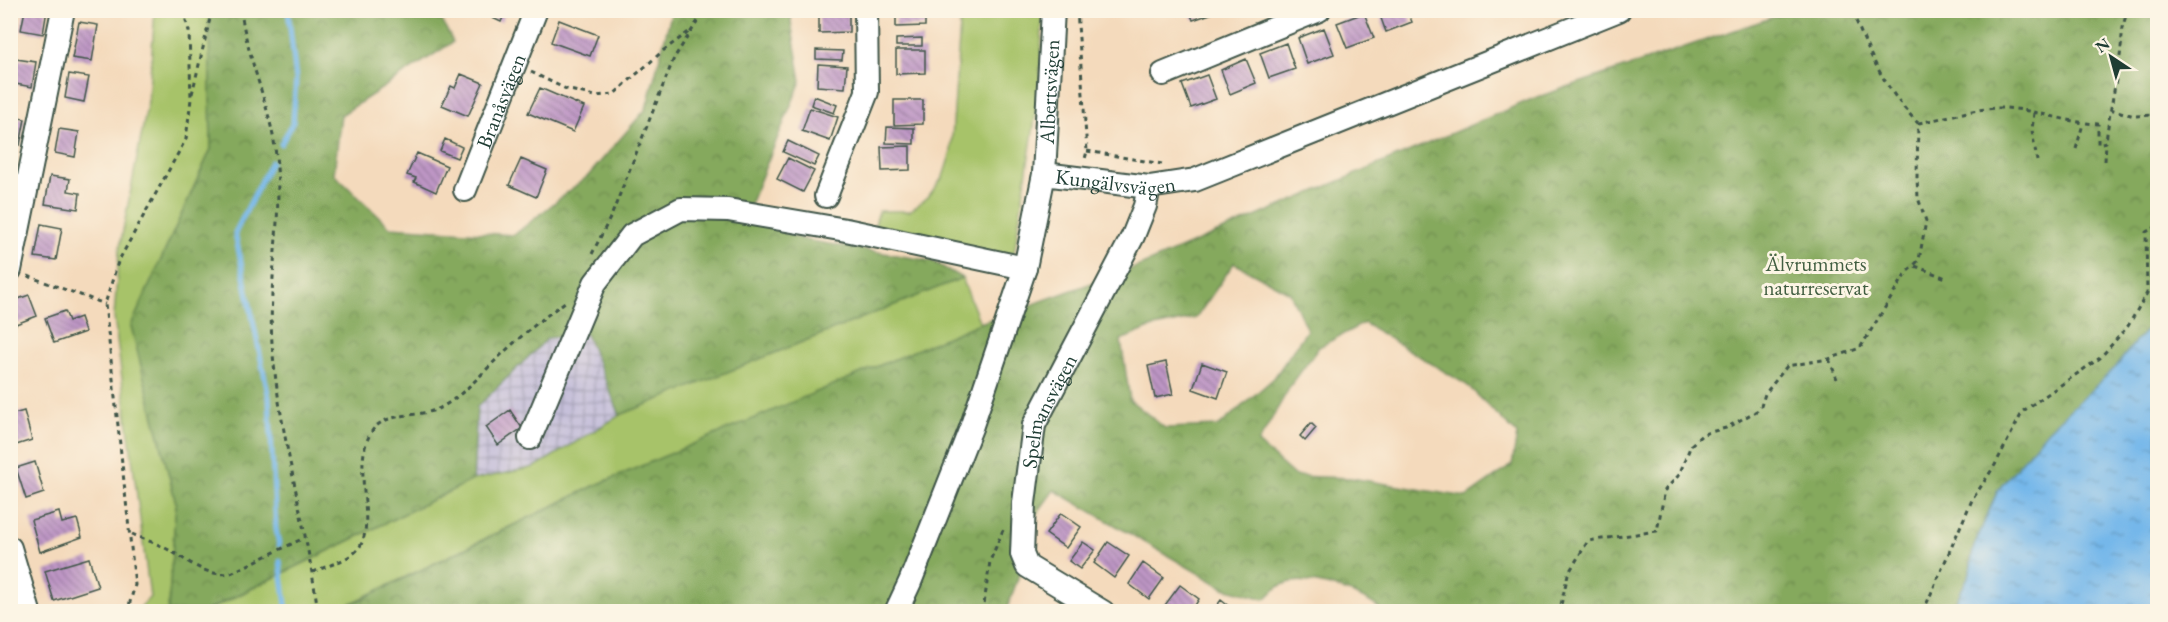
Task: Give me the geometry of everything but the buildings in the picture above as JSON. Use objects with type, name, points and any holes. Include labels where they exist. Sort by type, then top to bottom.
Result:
[{"type":"street","points":[[11,269],[63,10]]},
{"type":"street","name":"Branåsvägen","points":[[465,190],[536,10]]},
{"type":"street","points":[[826,196],[867,92],[866,10]]},
{"type":"street","name":"Albertsvägen","points":[[1044,174],[1053,10]]},
{"type":"street","points":[[1163,74],[1319,10]]},
{"type":"street","name":"Kungälvsvägen","points":[[896,612],[970,428],[1025,268],[1044,174],[1149,187],[1195,180],[1609,12]]},
{"type":"street","name":"Spelmansvägen","points":[[1103,612],[1028,566],[1022,554],[1024,503],[1034,425],[1132,237],[1145,206],[1149,187]]},
{"type":"street","points":[[530,438],[591,273],[632,235],[681,209],[728,210],[846,230],[1025,268]]},
{"type":"street","points":[[10,548],[29,612]]},
{"type":"path","points":[[183,10],[189,31],[191,99]]},
{"type":"path","points":[[125,612],[135,585],[132,534],[105,304],[118,262],[186,140],[191,99],[212,10]]},
{"type":"path","points":[[241,10],[276,155],[278,188],[271,291],[272,342],[284,439],[313,572],[318,612]]},
{"type":"path","points":[[313,572],[346,558],[356,551],[365,539],[361,468],[364,445],[373,429],[381,423],[437,409],[456,398],[515,341],[565,302],[591,273],[674,58],[705,10]]},
{"type":"path","points":[[1077,10],[1087,151],[1082,179]]},
{"type":"path","points":[[1557,612],[1560,609],[1568,574],[1588,541],[1657,531],[1665,490],[1679,475],[1691,445],[1703,434],[1726,428],[1740,418],[1760,410],[1765,394],[1787,366],[1829,359],[1860,348],[1907,272],[1919,260],[1926,221],[1917,188],[1918,123],[1898,102],[1871,60],[1852,10]]},
{"type":"path","points":[[2105,161],[2110,109],[2120,60],[2120,30],[2128,10]]},
{"type":"path","points":[[515,64],[566,89],[595,96],[615,94],[664,50],[694,28]]},
{"type":"path","points":[[1918,123],[1979,109],[2006,108],[2083,124],[2098,124],[2098,144],[2106,142]]},
{"type":"path","points":[[2110,109],[2134,116],[2153,115]]},
{"type":"path","points":[[2034,113],[2032,130],[2037,161]]},
{"type":"path","points":[[2076,149],[2083,124]]},
{"type":"path","points":[[1923,612],[1972,500],[1995,465],[2023,411],[2100,358],[2128,326],[2147,293],[2146,232],[2157,226]]},
{"type":"path","points":[[1915,266],[1946,278]]},
{"type":"path","points":[[11,269],[50,286],[105,304]]},
{"type":"path","points":[[565,302],[570,292]]},
{"type":"path","points":[[1829,359],[1837,379]]},
{"type":"path","points":[[983,612],[990,561],[1001,532],[1024,503]]},
{"type":"path","points":[[132,534],[166,549],[202,570],[221,575],[231,573],[305,538]]},
{"type":"shaded area","points":[[585,334],[620,415],[535,467],[473,480],[477,407],[548,338]]},
{"type":"green space","points":[[155,11],[209,11],[211,149],[131,326],[176,503],[168,611],[137,611],[150,597],[114,317],[119,251],[148,101]]},
{"type":"green space","points":[[209,11],[437,11],[453,42],[341,115],[334,174],[390,227],[514,235],[588,176],[646,109],[672,11],[792,11],[791,22],[801,81],[744,219],[805,240],[932,261],[962,278],[620,415],[586,334],[548,338],[477,407],[473,480],[205,611],[168,611],[176,503],[131,326],[211,149]]},
{"type":"green space","points":[[961,11],[1043,11],[1039,93],[1014,253],[999,256],[874,228],[879,211],[910,211],[928,197],[943,177],[951,152]]},
{"type":"green space","name":"Älvrummets naturreservat","points":[[1791,11],[2157,11],[2157,321],[1998,490],[1973,549],[1970,573],[1951,611],[1383,612],[1365,599],[1338,588],[1310,582],[1287,583],[1265,599],[1224,588],[1054,490],[1031,522],[1029,548],[1006,611],[335,612],[594,486],[980,323],[1142,265],[1532,99]],"holes":[[[1234,263],[1290,293],[1307,330],[1274,378],[1219,426],[1165,428],[1130,400],[1121,340],[1150,328],[1196,318]],[[1364,323],[1467,385],[1517,434],[1512,465],[1466,497],[1351,478],[1295,476],[1258,443],[1291,385],[1319,347]]]},
{"type":"green space","points":[[962,278],[980,323],[594,486],[335,611],[205,612],[473,480],[535,467],[620,415]]},
{"type":"water","points":[[2157,321],[2157,611],[1951,611],[1970,573],[1973,549],[1998,490],[2048,430],[2115,368],[2136,341]]},
{"type":"waterway","points":[[281,144],[293,122],[296,79],[288,10]]},
{"type":"waterway","points":[[271,162],[235,233],[269,398],[276,529],[279,545]]},
{"type":"waterway","points":[[280,561],[287,612]]}]
